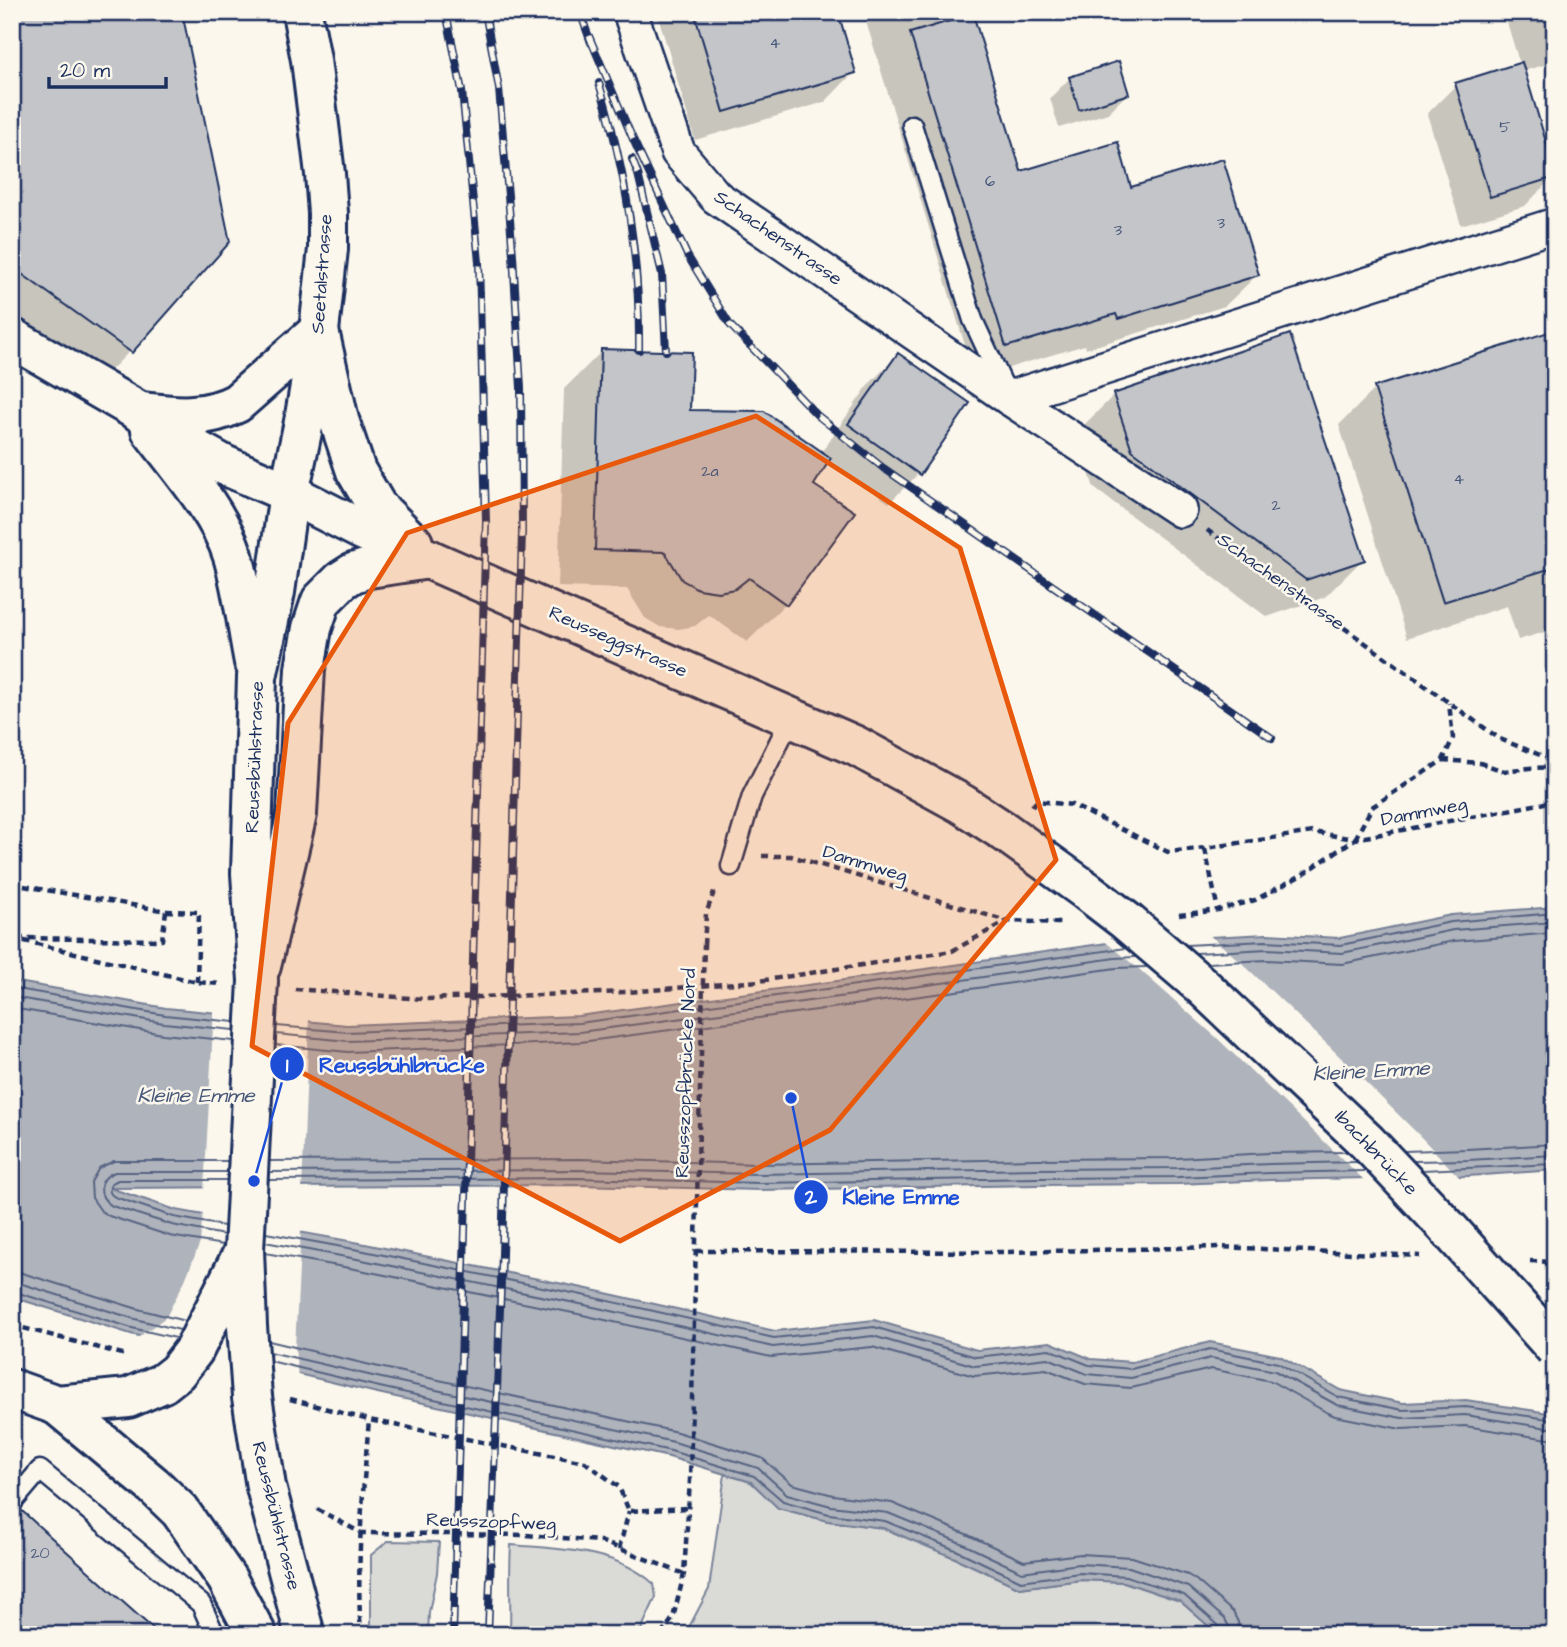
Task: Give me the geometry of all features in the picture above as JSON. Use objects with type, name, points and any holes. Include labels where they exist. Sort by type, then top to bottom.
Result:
[{"type":"main road","name":"Seetalstrasse","points":[[289,493],[319,331],[328,249],[326,174],[302,12]]},
{"type":"main road","points":[[138,411],[170,416],[199,416],[225,409],[242,398],[319,331],[339,420],[356,471],[377,507],[429,559]]},
{"type":"main road","name":"Reusseggstrasse","points":[[12,338],[138,411],[177,439],[224,465],[289,493],[362,530],[856,746],[962,804],[1087,891]]},
{"type":"main road","points":[[138,411],[201,496],[223,532],[233,556],[257,677]]},
{"type":"main road","name":"Reussbühlstrasse","points":[[289,493],[275,592],[257,677],[251,873],[257,984],[244,1250],[252,1397],[266,1487],[305,1635]]},
{"type":"main road","points":[[257,984],[298,814],[304,669],[312,628],[321,601],[353,573],[429,559]]},
{"type":"main road","name":"Ibachbrücke","points":[[1087,891],[1202,986],[1367,1142],[1555,1348]]},
{"type":"main road","points":[[57,1405],[128,1398],[163,1383],[177,1372],[194,1350],[244,1250]]},
{"type":"main road","points":[[12,1389],[57,1405],[180,1511],[227,1579],[257,1635]]},
{"type":"street","name":"Schachenstrasse","points":[[630,12],[678,152],[716,197],[1009,398],[1180,510]]},
{"type":"street","points":[[1009,398],[1555,225]]},
{"type":"lane","points":[[912,125],[973,320],[1009,398]]},
{"type":"lane","points":[[731,866],[752,796],[791,718]]},
{"type":"lane","points":[[12,1503],[40,1470],[201,1604],[215,1635]]},
{"type":"path","name":"Schachenstrasse","points":[[1180,510],[1500,739],[1555,761]]},
{"type":"path","points":[[1028,809],[1037,801],[1072,806],[1168,852],[1313,832],[1355,839],[1372,807],[1443,760],[1453,738],[1449,703]]},
{"type":"path","points":[[1443,760],[1479,763],[1504,771],[1555,767]]},
{"type":"path","name":"Dammweg","points":[[1191,914],[1255,900],[1302,875],[1355,839],[1555,801]]},
{"type":"path","points":[[1205,848],[1218,910]]},
{"type":"path","name":"Dammweg","points":[[731,866],[754,856],[791,856],[1007,921],[1062,923]]},
{"type":"path","name":"Reusszopfbrücke Nord","points":[[688,1507],[706,914],[715,889],[731,866]]},
{"type":"path","points":[[12,884],[166,911],[199,912],[197,982]]},
{"type":"path","points":[[12,938],[162,940],[166,911]]},
{"type":"path","points":[[12,938],[197,982],[257,984],[423,999],[628,992],[759,981],[952,951],[1007,921]]},
{"type":"path","points":[[696,1251],[1008,1252],[1219,1247],[1420,1256]]},
{"type":"path","points":[[1541,1262],[1555,1262]]},
{"type":"path","points":[[361,1635],[361,1533],[369,1420]]},
{"type":"path","points":[[440,1434],[585,1462],[619,1487],[629,1511],[619,1549]]},
{"type":"path","points":[[629,1511],[688,1507],[684,1574],[673,1618],[662,1635]]},
{"type":"path","name":"Reusszopfweg","points":[[317,1510],[361,1533],[526,1535],[600,1541],[684,1574]]},
{"type":"highlighted area","points":[[756,416],[960,548],[1056,860],[830,1130],[620,1241],[252,1046],[288,723],[407,533]]},
{"type":"shaded area","points":[[725,1474],[751,1482],[779,1508],[828,1521],[883,1528],[1020,1588],[1081,1580],[1124,1582],[1180,1601],[1213,1630],[1214,1635],[685,1635],[709,1589]]},
{"type":"shaded area","points":[[388,1541],[439,1542],[428,1635],[371,1635],[371,1555]]},
{"type":"shaded area","points":[[511,1545],[605,1557],[639,1572],[654,1584],[656,1597],[640,1632],[637,1635],[510,1635]]},
{"type":"water","points":[[1555,907],[1555,1170],[1468,1176],[1178,1184],[759,1190],[578,1185],[110,1188],[176,1210],[360,1243],[583,1288],[775,1331],[874,1320],[977,1350],[1050,1342],[1091,1359],[1132,1362],[1210,1342],[1280,1356],[1340,1390],[1403,1403],[1466,1400],[1555,1414],[1555,1635],[1214,1635],[1213,1630],[1180,1601],[1124,1582],[1081,1580],[1020,1588],[883,1528],[828,1521],[778,1508],[751,1482],[669,1457],[373,1392],[131,1334],[12,1297],[12,981],[166,1008],[347,1025],[578,1016],[1114,942],[1267,934],[1340,938],[1451,915]]},
{"type":"pier","points":[[1207,933],[1329,1046],[1461,1179],[1365,1181],[1217,1038],[1103,940]]},
{"type":"pier","points":[[214,1009],[309,1018],[302,1191],[204,1191]]},
{"type":"pier","points":[[203,1211],[301,1229],[295,1348],[298,1378],[136,1339],[166,1317],[200,1243]]},
{"type":"building","points":[[12,12],[182,12],[230,242],[132,353],[12,267]]},
{"type":"building","points":[[694,12],[838,12],[856,73],[724,112]]},
{"type":"building","points":[[973,14],[1021,171],[1118,142],[1131,187],[1223,159],[1259,275],[1118,319],[1116,314],[1006,347],[910,33]]},
{"type":"building","points":[[1119,61],[1129,94],[1079,110],[1069,77]]},
{"type":"building","points":[[1522,62],[1555,177],[1490,197],[1455,83]]},
{"type":"building","points":[[1555,330],[1555,567],[1443,602],[1374,387]]},
{"type":"building","points":[[1290,334],[1365,560],[1306,580],[1132,450],[1113,394]]},
{"type":"building","points":[[601,349],[692,352],[690,410],[764,411],[831,458],[814,485],[855,512],[787,605],[749,578],[735,589],[718,592],[698,589],[682,580],[665,552],[595,550]]},
{"type":"building","points":[[898,353],[970,403],[920,475],[848,424]]},
{"type":"building","points":[[21,1510],[160,1635],[12,1635],[12,1514]]},
{"type":"railway","points":[[446,12],[462,91],[479,262],[486,521],[453,1635]]},
{"type":"railway","points":[[485,12],[499,89],[513,255],[521,388],[522,532],[502,1254],[488,1635]]},
{"type":"railway","points":[[580,12],[591,43]]},
{"type":"railway","points":[[589,36],[687,255],[730,325],[817,415],[882,467],[1272,738]]},
{"type":"railway","points":[[599,83],[616,148],[629,215],[637,283],[639,350]]},
{"type":"railway","points":[[632,159],[662,274],[666,351]]},
{"type":"place","name":"Kleine Emme","points":[[791,1098]]},
{"type":"place","name":"Reussbühlbrücke","points":[[254,1181]]}]
